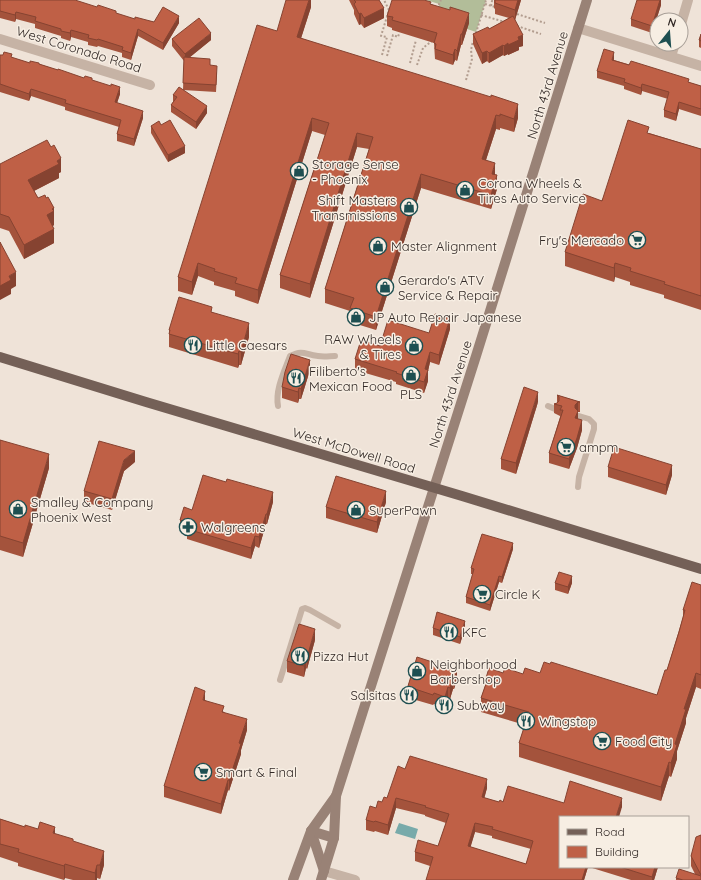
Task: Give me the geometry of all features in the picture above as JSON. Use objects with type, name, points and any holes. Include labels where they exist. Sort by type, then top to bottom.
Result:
[{"type":"main road","name":"North 43rd Avenue","points":[[323,875],[334,838],[336,796],[587,0]]},
{"type":"main road","name":"West McDowell Road","points":[[0,356],[146,402],[701,569]]},
{"type":"main road","name":"North 43rd Avenue","points":[[293,880],[311,831],[336,796]]},
{"type":"main road","points":[[311,831],[334,838]]},
{"type":"main road","points":[[311,831],[323,875]]},
{"type":"street","points":[[684,12],[688,0]]},
{"type":"street","points":[[578,28],[701,66]]},
{"type":"street","name":"West Coronado Road","points":[[0,39],[150,84]]},
{"type":"street","points":[[671,56],[672,52]]},
{"type":"street","points":[[323,875],[355,880]]},
{"type":"lane","points":[[278,406],[276,398],[290,356],[298,352],[317,356],[335,356]]},
{"type":"lane","points":[[548,406],[555,409]]},
{"type":"lane","points":[[578,487],[579,477],[594,429],[594,424],[589,419],[579,416]]},
{"type":"lane","points":[[280,680],[302,609],[305,608],[310,610],[338,626]]},
{"type":"path","points":[[382,55],[387,37],[381,36],[389,10],[384,0]]},
{"type":"path","points":[[440,14],[441,0]]},
{"type":"path","points":[[466,80],[472,59],[471,50],[486,0]]},
{"type":"path","points":[[491,6],[492,1],[495,2]]},
{"type":"path","points":[[485,4],[495,7]]},
{"type":"path","points":[[433,8],[440,10]]},
{"type":"path","points":[[517,14],[545,23]]},
{"type":"path","points":[[481,15],[507,23]]},
{"type":"path","points":[[514,25],[541,34]]},
{"type":"path","points":[[387,56],[393,35],[398,37],[399,34]]},
{"type":"path","points":[[418,65],[423,48],[434,39]]},
{"type":"path","points":[[410,63],[416,40]]},
{"type":"green space","points":[[426,0],[486,0],[476,32],[467,29],[468,23],[440,20],[439,4]]},
{"type":"water","points":[[399,823],[418,829],[415,839],[395,833]]},
{"type":"building","points":[[0,0],[75,0],[97,7],[98,5],[135,19],[135,17],[154,22],[163,7],[179,16],[163,43],[138,29],[131,53],[122,50],[123,47],[98,39],[88,38],[89,35],[71,30],[70,33],[61,31],[61,29],[35,21],[36,17],[16,12],[15,15],[0,11]]},
{"type":"building","points":[[286,0],[309,0],[297,37],[518,104],[514,119],[500,114],[500,116],[496,115],[482,159],[495,163],[492,174],[497,175],[491,195],[421,174],[376,317],[350,308],[354,298],[325,289],[373,137],[357,133],[310,284],[280,275],[329,123],[312,118],[258,290],[235,283],[237,278],[214,271],[215,269],[198,263],[192,282],[178,277],[257,25],[277,31]]},
{"type":"building","points":[[354,0],[379,0],[384,8],[364,18],[361,13],[359,14],[354,4],[356,2]]},
{"type":"building","points":[[392,0],[424,0],[431,2],[430,4],[450,10],[450,7],[469,13],[461,34],[457,51],[455,49],[453,55],[435,49],[436,44],[434,43],[437,33],[392,20],[393,17],[387,16]]},
{"type":"building","points":[[495,0],[518,0],[515,10],[495,3]]},
{"type":"building","points":[[637,0],[660,0],[656,12],[649,12],[649,25],[631,19]]},
{"type":"building","points":[[513,16],[523,35],[518,37],[519,40],[508,45],[508,43],[504,46],[503,45],[489,53],[487,51],[482,53],[473,34],[488,27],[489,29]]},
{"type":"building","points":[[199,18],[211,33],[185,54],[172,39]]},
{"type":"building","points":[[604,49],[614,52],[612,60],[629,65],[631,61],[689,79],[688,82],[701,86],[701,109],[679,102],[676,114],[664,110],[669,92],[642,84],[641,88],[624,82],[625,79],[597,71]]},
{"type":"building","points":[[4,52],[12,54],[11,57],[30,63],[30,61],[39,63],[84,78],[85,76],[92,78],[92,80],[111,86],[111,84],[120,87],[115,102],[143,111],[134,139],[117,134],[121,120],[65,103],[66,100],[31,89],[29,94],[0,84],[0,55],[3,55]]},
{"type":"building","points":[[184,57],[210,59],[210,65],[217,66],[216,85],[183,83]]},
{"type":"building","points":[[179,87],[207,106],[196,122],[171,105],[177,97],[173,95]]},
{"type":"building","points":[[170,120],[185,146],[168,155],[151,126],[159,121],[161,125]]},
{"type":"building","name":"Fry's Mercado","points":[[628,120],[649,127],[647,133],[701,149],[701,296],[664,284],[665,282],[630,271],[631,268],[615,263],[614,268],[565,252],[583,194],[602,201]]},
{"type":"building","points":[[47,140],[51,147],[54,145],[61,158],[57,161],[59,164],[28,180],[38,198],[45,195],[46,198],[48,197],[54,208],[52,209],[54,211],[47,215],[54,229],[24,245],[9,217],[0,214],[0,164]]},
{"type":"building","points":[[0,242],[16,272],[9,276],[11,280],[0,286]]},
{"type":"building","points":[[179,297],[212,307],[211,312],[249,323],[241,352],[239,351],[238,354],[169,334]]},
{"type":"building","points":[[435,314],[450,318],[439,355],[430,352],[425,369],[428,370],[424,382],[355,359],[361,340],[380,346],[388,320],[429,333]]},
{"type":"building","points":[[291,354],[310,360],[301,389],[299,388],[298,392],[282,387]]},
{"type":"building","points":[[524,387],[538,392],[516,463],[501,459]]},
{"type":"building","points":[[557,395],[580,402],[575,405],[575,408],[578,411],[575,418],[582,420],[569,459],[549,453],[563,410],[560,410],[562,406],[554,404],[559,401],[559,397]]},
{"type":"building","name":"Smalley & Company Phoenix West","points":[[0,440],[49,454],[23,543],[0,536]]},
{"type":"building","points":[[99,441],[135,451],[124,460],[112,499],[84,491]]},
{"type":"building","points":[[614,447],[672,465],[666,485],[608,467]]},
{"type":"building","name":"Walgreens","points":[[203,475],[226,482],[227,479],[273,492],[259,537],[255,536],[251,548],[187,529],[189,523],[180,520],[184,507],[192,510]]},
{"type":"building","name":"SuperPawn","points":[[336,476],[386,491],[377,522],[326,507]]},
{"type":"building","points":[[482,534],[513,543],[502,577],[499,576],[490,605],[466,597],[474,569],[471,568]]},
{"type":"building","points":[[559,572],[572,576],[568,587],[555,583]]},
{"type":"building","points":[[692,582],[701,585],[701,675],[696,673],[684,709],[686,709],[675,744],[677,745],[671,763],[669,762],[661,787],[519,743],[529,712],[481,698],[488,678],[486,678],[489,668],[503,673],[505,668],[523,674],[525,668],[540,673],[544,662],[550,664],[551,662],[657,695],[679,632],[685,610],[683,610]]},
{"type":"building","points":[[437,612],[465,621],[460,637],[433,628]]},
{"type":"building","points":[[299,624],[315,629],[304,666],[287,661]]},
{"type":"building","points":[[417,657],[457,670],[450,688],[448,687],[445,697],[434,693],[433,695],[408,686]]},
{"type":"building","name":"Smart & Final","points":[[195,687],[205,691],[203,700],[224,706],[222,712],[247,719],[239,743],[241,744],[221,804],[164,786]]},
{"type":"building","points":[[410,756],[487,779],[482,797],[499,802],[500,800],[503,802],[508,786],[564,803],[570,781],[622,798],[616,816],[559,816],[559,868],[586,868],[582,880],[426,880],[433,857],[415,852],[418,840],[438,846],[449,814],[396,798],[388,825],[366,820],[370,806],[376,808],[378,801],[382,802],[384,797],[387,798],[398,766],[405,769]],"holes":[[[475,823],[493,827],[492,829],[533,841],[526,864],[468,846]]]},
{"type":"building","points":[[0,819],[25,827],[25,825],[38,829],[40,822],[55,827],[53,833],[104,851],[100,865],[97,865],[95,873],[65,864],[64,866],[18,852],[19,849],[0,844]]},
{"type":"building","points":[[701,835],[701,875],[691,856],[696,837]]},
{"type":"building","points":[[623,868],[655,868],[652,877]]},
{"type":"building","points":[[679,869],[701,876],[701,880],[683,880],[676,878]]},
{"type":"place","name":"Storage Sense - Phoenix","points":[[299,171]]},
{"type":"place","name":"Corona Wheels & Tires Auto Service","points":[[465,190]]},
{"type":"place","name":"Shift Masters Transmissions","points":[[409,207]]},
{"type":"place","name":"Fry's Mercado","points":[[637,240]]},
{"type":"place","name":"Master Alignment","points":[[378,246]]},
{"type":"place","name":"Gerardo's ATV Service & Repair","points":[[385,287]]},
{"type":"place","name":"JP Auto Repair Japanese","points":[[356,317]]},
{"type":"place","name":"Little Caesars","points":[[193,345]]},
{"type":"place","name":"RAW Wheels & Tires","points":[[414,346]]},
{"type":"place","name":"PLS","points":[[411,375]]},
{"type":"place","name":"Filiberto's Mexican Food","points":[[296,378]]},
{"type":"place","name":"ampm","points":[[566,447]]},
{"type":"place","name":"Smalley & Company Phoenix West","points":[[18,509]]},
{"type":"place","name":"SuperPawn","points":[[356,510]]},
{"type":"place","name":"Walgreens","points":[[188,527]]},
{"type":"place","name":"Circle K","points":[[482,594]]},
{"type":"place","name":"KFC","points":[[449,632]]},
{"type":"place","name":"Pizza Hut","points":[[300,656]]},
{"type":"place","name":"Neighborhood Barbershop","points":[[417,671]]},
{"type":"place","name":"Salsitas","points":[[409,695]]},
{"type":"place","name":"Subway","points":[[444,705]]},
{"type":"place","name":"Wingstop","points":[[526,721]]},
{"type":"place","name":"Food City","points":[[602,741]]},
{"type":"place","name":"Smart & Final","points":[[203,772]]}]
